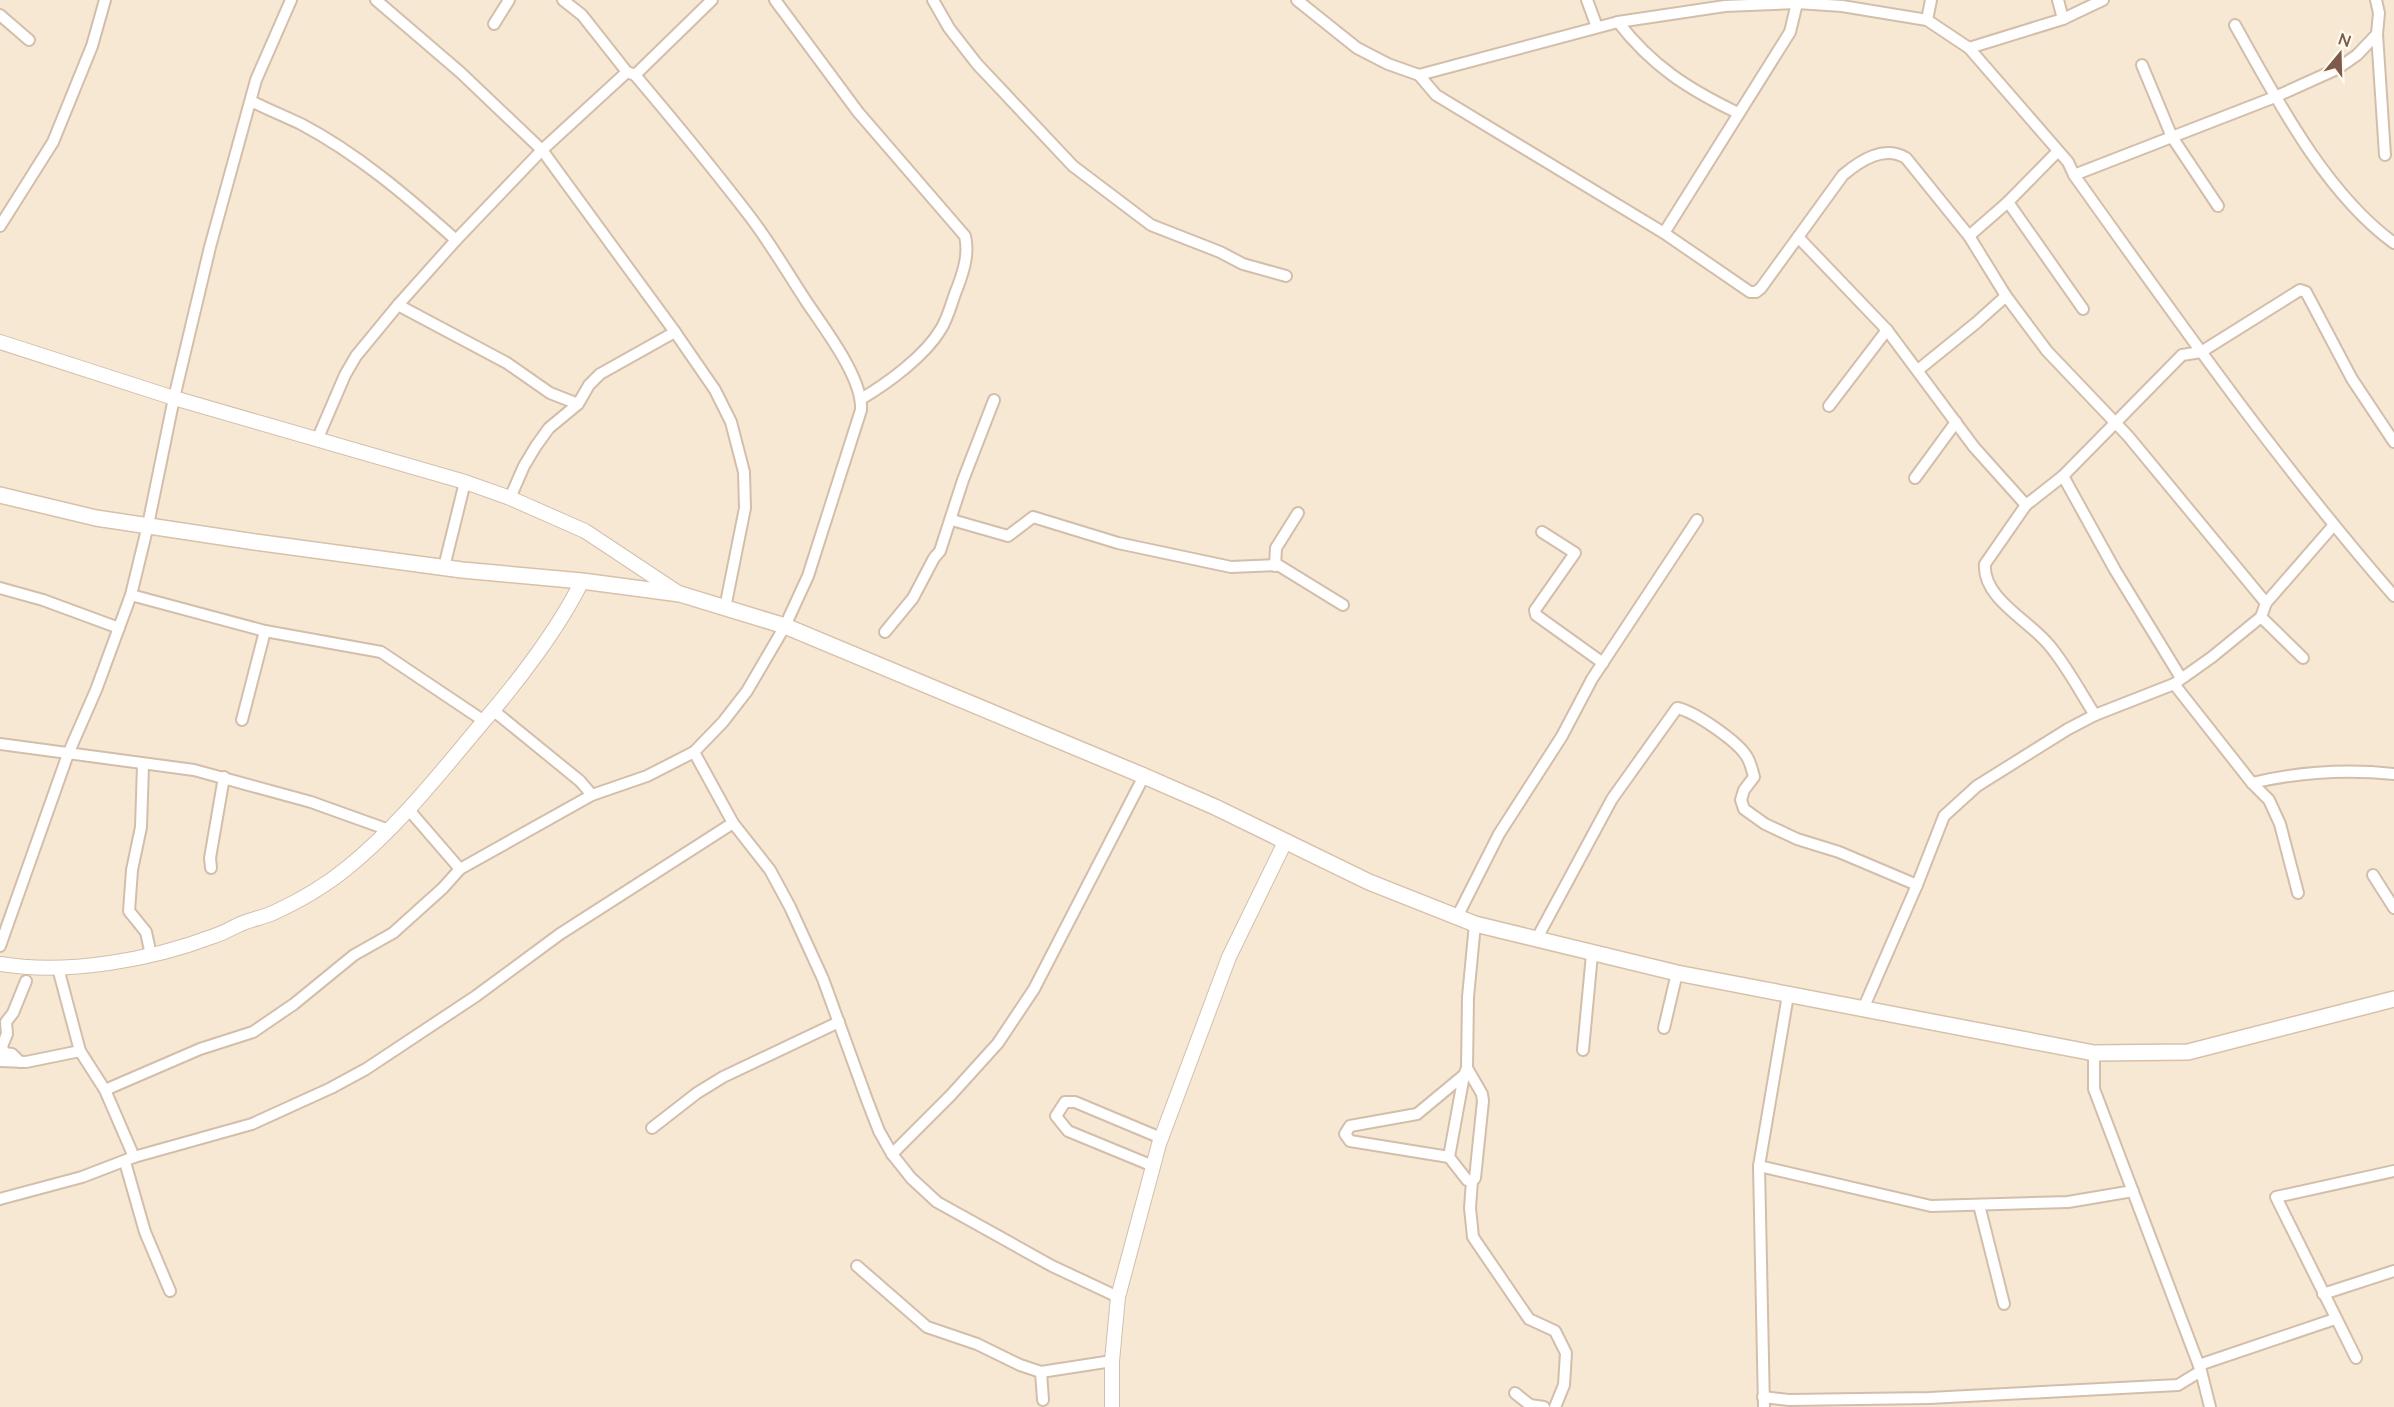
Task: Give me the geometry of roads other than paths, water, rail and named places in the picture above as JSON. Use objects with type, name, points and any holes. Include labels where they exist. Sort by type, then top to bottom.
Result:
[{"type":"main road","points":[[0,495],[96,518],[444,567],[680,594],[785,626],[1144,776],[1215,807],[1369,882],[1456,917],[1536,940],[1677,973],[2094,1053],[2188,1052],[2394,999]]},
{"type":"street","points":[[0,226],[54,142],[92,46],[105,0]]},
{"type":"street","points":[[0,946],[68,754],[131,595],[210,247],[256,80],[291,0]]},
{"type":"street","points":[[376,0],[460,72],[542,150],[715,390],[731,422],[744,472],[745,508],[725,608]]},
{"type":"street","points":[[494,24],[509,0]]},
{"type":"street","points":[[105,1090],[200,1049],[253,1032],[272,1020],[354,955],[393,933],[443,888],[460,869],[496,851],[592,795],[647,776],[694,752],[723,722],[747,691],[785,626],[808,576],[861,410],[861,399],[840,351],[748,214],[693,142],[631,74],[582,15],[563,0]]},
{"type":"street","points":[[317,440],[345,375],[356,356],[456,240],[542,150],[631,74],[711,0]]},
{"type":"street","points":[[775,0],[858,112],[965,236],[967,244],[958,285],[942,327],[933,340],[890,378],[861,399]]},
{"type":"street","points":[[933,0],[949,28],[977,64],[1073,166],[1152,225],[1220,252],[1243,264],[1287,276]]},
{"type":"street","points":[[1297,0],[1357,48],[1388,64],[1419,75],[1436,95],[1664,232],[1750,291],[1756,292],[1761,288],[1843,175],[1858,163],[1881,154],[1895,152],[1906,158],[1969,236],[2006,296],[2047,351],[2115,422],[2266,603]]},
{"type":"street","points":[[1587,0],[1597,27]]},
{"type":"street","points":[[1927,20],[1931,0]]},
{"type":"street","points":[[2058,0],[2063,19]]},
{"type":"street","points":[[1969,48],[2063,19],[2103,0]]},
{"type":"street","points":[[2376,0],[2379,13],[2377,34],[2385,155]]},
{"type":"street","points":[[1419,75],[1618,22],[1724,3],[1843,3],[1927,20],[1969,48],[2058,151],[2201,352],[2333,526],[2394,596]]},
{"type":"street","points":[[1664,232],[1790,32],[1797,3]]},
{"type":"street","points":[[0,15],[29,40]]},
{"type":"street","points":[[1618,22],[1645,53],[1676,80],[1738,113]]},
{"type":"street","points":[[2235,25],[2275,97],[2331,180],[2366,219],[2394,243]]},
{"type":"street","points":[[2074,176],[2275,97],[2337,69],[2357,55],[2377,34]]},
{"type":"street","points":[[2142,65],[2172,137],[2218,206]]},
{"type":"street","points":[[250,101],[302,125],[356,158],[415,203],[456,240]]},
{"type":"street","points":[[1969,236],[2008,202],[2058,151]]},
{"type":"street","points":[[2008,202],[2083,309]]},
{"type":"street","points":[[1798,237],[1887,330],[1974,447],[2026,505]]},
{"type":"street","points":[[2095,715],[2048,643],[2011,611],[1987,583],[1984,574],[1985,564],[2026,505],[2063,476],[2182,355],[2201,352],[2249,320],[2300,290],[2304,291],[2352,379],[2394,442]]},
{"type":"street","points":[[1918,370],[2006,296]]},
{"type":"street","points":[[398,305],[507,363],[550,393],[578,404]]},
{"type":"street","points":[[1829,406],[1887,330]]},
{"type":"street","points":[[510,498],[524,466],[549,428],[578,404],[589,385],[600,374],[675,332]]},
{"type":"street","points":[[0,342],[174,398],[465,482],[510,498],[585,531],[680,594]]},
{"type":"street","points":[[885,632],[913,598],[940,551],[963,480],[994,400]]},
{"type":"street","points":[[1915,478],[1956,422]]},
{"type":"street","points":[[2063,476],[2178,681],[2252,783],[2269,800],[2280,824],[2298,893]]},
{"type":"street","points":[[444,567],[465,482]]},
{"type":"street","points":[[1275,566],[1276,548],[1298,513]]},
{"type":"street","points":[[951,520],[1008,536],[1033,518],[1118,543],[1231,567],[1278,565],[1343,605]]},
{"type":"street","points":[[1456,917],[1499,834],[1562,736],[1592,679],[1697,520]]},
{"type":"street","points":[[1863,1009],[1917,885],[1944,816],[1952,807],[1977,786],[2068,729],[2095,715],[2178,681],[2212,657],[2261,617],[2266,603],[2333,526]]},
{"type":"street","points":[[1542,532],[1575,553],[1535,610],[1536,615],[1603,663]]},
{"type":"street","points":[[0,964],[58,968],[82,967],[152,955],[213,937],[303,899],[346,869],[428,790],[489,716],[569,604],[582,581]]},
{"type":"street","points":[[0,588],[43,600],[119,628]]},
{"type":"street","points":[[131,595],[265,631],[381,652],[489,716],[580,781],[592,795]]},
{"type":"street","points":[[2261,617],[2303,658]]},
{"type":"street","points":[[242,720],[265,631]]},
{"type":"street","points":[[1536,940],[1611,799],[1677,708],[1713,728],[1737,745],[1746,755],[1754,777],[1743,790],[1741,800],[1744,809],[1765,824],[1917,885]]},
{"type":"street","points":[[0,744],[143,765],[194,770],[311,802],[389,830]]},
{"type":"street","points":[[694,752],[733,823],[770,870],[790,907],[823,979],[871,1111],[892,1154],[925,1192],[937,1202],[1052,1266],[1118,1297]]},
{"type":"street","points":[[143,765],[141,827],[132,870],[129,911],[146,932],[152,955]]},
{"type":"street","points":[[2252,783],[2284,776],[2339,772],[2394,774]]},
{"type":"street","points":[[892,1154],[951,1095],[998,1043],[1034,989],[1144,776]]},
{"type":"street","points":[[211,868],[210,858],[225,777]]},
{"type":"street","points":[[409,810],[460,869]]},
{"type":"street","points":[[0,1199],[82,1177],[130,1160],[252,1124],[331,1088],[366,1069],[476,996],[560,934],[733,823]]},
{"type":"street","points":[[1112,1407],[1112,1361],[1118,1297],[1161,1138],[1229,957],[1285,842]]},
{"type":"street","points":[[2373,875],[2394,908]]},
{"type":"street","points":[[1449,1157],[1466,1072],[1468,997],[1475,924]]},
{"type":"street","points":[[1583,1050],[1592,954]]},
{"type":"street","points":[[58,968],[80,1051],[105,1090],[130,1160],[145,1232],[170,1291]]},
{"type":"street","points":[[1664,1029],[1677,973]]},
{"type":"street","points":[[20,1062],[12,1054],[4,1053],[2,1046],[7,1034],[6,1022],[13,1013],[26,981]]},
{"type":"street","points":[[1788,995],[1759,1166],[1763,1402],[1929,1398],[2178,1385],[2200,1368],[2335,1319]]},
{"type":"street","points":[[652,1128],[697,1093],[723,1077],[839,1022]]},
{"type":"street","points":[[0,1061],[40,1060],[80,1051]]},
{"type":"street","points":[[2094,1053],[2094,1089],[2200,1368],[2210,1407]]},
{"type":"street","points":[[1466,1072],[1417,1114],[1350,1126],[1345,1134],[1350,1141],[1449,1157],[1467,1180],[1472,1181]]},
{"type":"street","points":[[1466,1072],[1482,1094],[1483,1101],[1470,1208],[1473,1237],[1529,1319],[1555,1331],[1566,1353],[1564,1385],[1555,1407]]},
{"type":"street","points":[[1153,1166],[1068,1131],[1056,1116],[1065,1102],[1075,1102],[1161,1138]]},
{"type":"street","points":[[1759,1166],[1930,1206],[2068,1203],[2133,1191]]},
{"type":"street","points":[[2356,1358],[2276,1197],[2394,1171]]},
{"type":"street","points":[[1979,1205],[2004,1304]]},
{"type":"street","points":[[857,1266],[927,1327],[977,1344],[1020,1365],[1041,1372],[1112,1361]]},
{"type":"street","points":[[2323,1294],[2394,1271]]},
{"type":"street","points":[[1041,1372],[1043,1400]]},
{"type":"street","points":[[1515,1393],[1530,1405],[1544,1407]]}]
